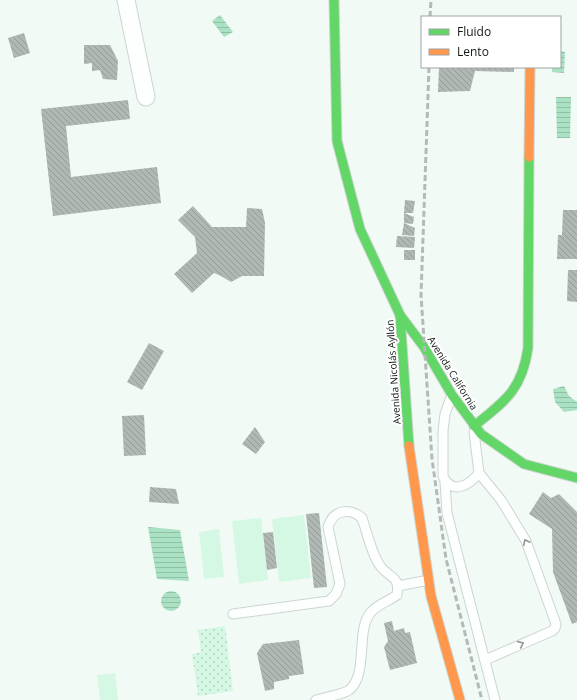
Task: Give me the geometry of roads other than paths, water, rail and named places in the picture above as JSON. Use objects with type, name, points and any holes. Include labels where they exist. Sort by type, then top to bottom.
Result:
[{"type":"street","points":[[126,0],[146,97]]},
{"type":"street","name":"Avenida Nicolás Ayllón","points":[[334,0],[336,141],[360,229],[400,314],[409,444],[431,596],[460,700]]},
{"type":"street","points":[[474,426],[501,404],[511,393],[525,367],[528,348],[530,68]]},
{"type":"street","name":"Avenida California","points":[[400,314],[424,347],[452,395],[481,434],[524,464],[577,478]]},
{"type":"lane","points":[[452,395],[445,414],[443,431],[442,476],[445,482],[447,513],[495,700]]},
{"type":"lane","points":[[474,426],[479,473],[501,500],[526,541],[556,624],[552,631],[485,660]]},
{"type":"lane","points":[[445,482],[451,487],[459,487],[475,478],[479,473]]},
{"type":"lane","points":[[233,614],[329,601],[336,594],[340,584],[328,527],[330,519],[340,512],[350,512],[357,514],[362,518],[380,567],[394,578],[398,586],[397,594],[370,612],[365,623],[359,671],[355,683],[348,691],[316,700]]},
{"type":"lane","points":[[398,586],[429,580]]},
{"type":"railway","points":[[430,16],[431,0]]},
{"type":"railway","points":[[429,68],[421,295],[432,459],[446,559],[482,700]]}]
